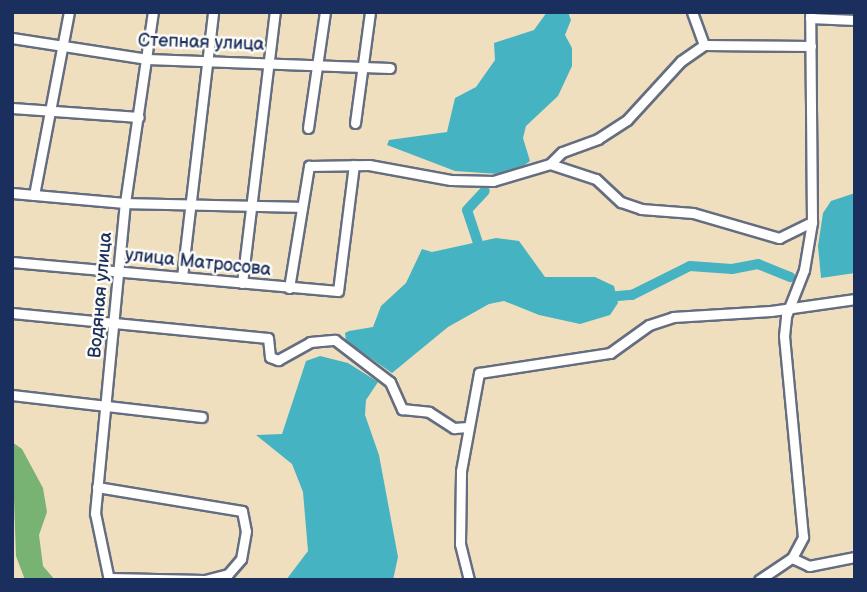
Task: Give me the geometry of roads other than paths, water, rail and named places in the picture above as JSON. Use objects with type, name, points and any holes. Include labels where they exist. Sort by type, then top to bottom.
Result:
[{"type":"street","points":[[34,195],[69,12]]},
{"type":"street","name":"Водяная улица","points":[[109,579],[96,524],[97,487],[116,321],[125,203],[153,12]]},
{"type":"street","points":[[182,277],[212,12]]},
{"type":"street","points":[[242,283],[275,12]]},
{"type":"street","points":[[307,128],[325,12]]},
{"type":"street","points":[[692,12],[704,45]]},
{"type":"street","points":[[355,123],[370,13]]},
{"type":"street","points":[[759,580],[792,558],[801,544],[804,527],[784,336],[789,309],[804,270],[812,222],[810,15],[855,20]]},
{"type":"street","name":"Степная улица","points":[[12,38],[147,60],[269,61],[390,68]]},
{"type":"street","points":[[289,288],[309,166],[354,165],[493,181],[550,164],[562,152],[598,139],[627,120],[681,61],[704,45],[811,46]]},
{"type":"street","points":[[12,108],[139,117]]},
{"type":"street","points":[[550,164],[596,179],[621,202],[641,209],[693,213],[779,238],[812,222]]},
{"type":"street","name":"улица Матросова","points":[[12,262],[338,291],[354,165]]},
{"type":"street","points":[[12,193],[125,203],[302,208]]},
{"type":"street","points":[[469,580],[459,534],[468,426],[475,380],[486,370],[610,353],[649,325],[673,317],[789,309],[855,299]]},
{"type":"street","points":[[12,313],[116,321],[268,338],[270,357],[278,360],[310,342],[335,340],[390,382],[402,409],[429,412],[454,428],[468,426]]},
{"type":"street","points":[[12,395],[202,417]]},
{"type":"street","points":[[97,487],[242,511],[247,520],[241,559],[228,574],[205,580],[109,579]]},
{"type":"street","points":[[792,558],[809,566],[855,557]]},
{"type":"water","points":[[547,12],[568,12],[571,20],[565,35],[572,48],[572,66],[558,96],[526,126],[523,138],[530,161],[522,167],[499,174],[455,171],[387,145],[389,140],[447,132],[455,98],[476,87],[495,60],[494,43],[534,30]]},
{"type":"water","points":[[855,193],[855,273],[821,278],[818,246],[823,213],[831,201]]},
{"type":"water","points":[[496,238],[519,241],[545,277],[595,277],[614,286],[618,303],[610,315],[580,324],[539,315],[504,301],[489,304],[448,327],[392,373],[346,341],[345,333],[373,327],[381,306],[406,283],[422,249],[432,252]]},
{"type":"water","points":[[320,356],[348,363],[378,382],[366,400],[365,415],[379,455],[398,557],[393,580],[286,580],[308,551],[303,492],[292,464],[256,435],[282,434],[306,361]]},
{"type":"waterway","points":[[482,255],[467,210],[485,191]]},
{"type":"waterway","points":[[607,297],[632,295],[690,266],[732,269],[758,264],[790,277]]}]
